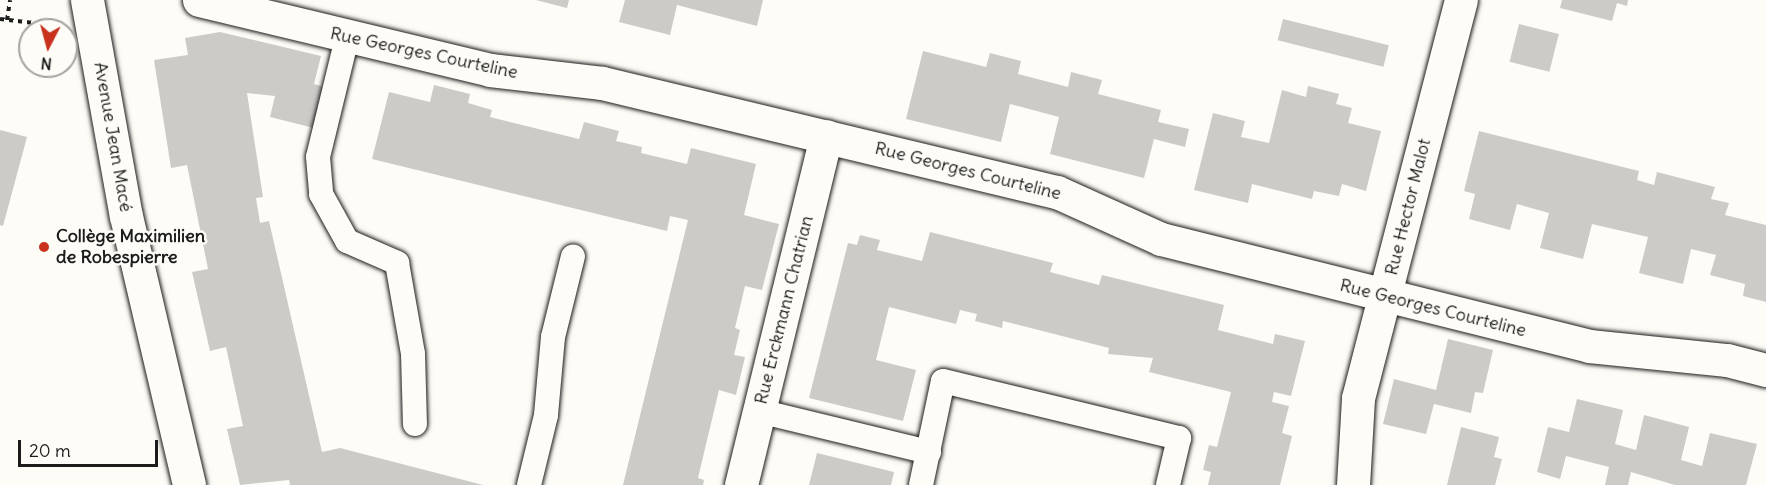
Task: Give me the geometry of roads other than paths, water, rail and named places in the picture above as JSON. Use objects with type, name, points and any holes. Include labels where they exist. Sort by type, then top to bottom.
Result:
[{"type":"street","name":"Avenue Jean Macé","points":[[87,0],[126,216],[189,485]]},
{"type":"street","name":"Rue Georges Courteline","points":[[199,0],[347,38],[490,70],[602,82],[1057,192],[1161,239],[1589,346],[1727,360],[1766,369]]},
{"type":"street","name":"Rue Hector Malot","points":[[1353,485],[1358,398],[1461,0]]},
{"type":"street","name":"Rue Erckmann Chatrian","points":[[741,485],[826,136]]},
{"type":"lane","points":[[347,38],[318,157],[321,194],[347,241],[397,263],[413,354],[415,424]]},
{"type":"lane","points":[[529,485],[546,415],[553,336],[573,256]]},
{"type":"lane","points":[[921,485],[943,381],[1179,438],[1168,485]]},
{"type":"lane","points":[[759,411],[929,452]]},
{"type":"place","name":"Collège Maximilien de Robespierre","points":[[44,247]]}]
